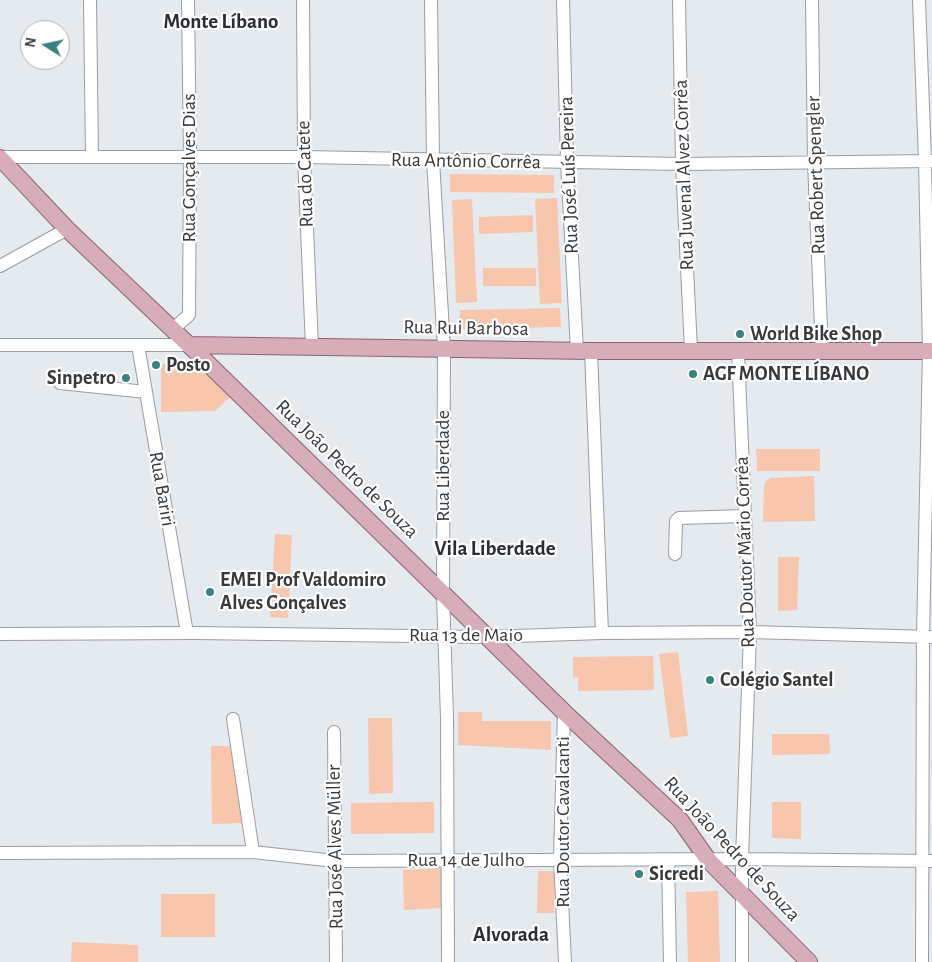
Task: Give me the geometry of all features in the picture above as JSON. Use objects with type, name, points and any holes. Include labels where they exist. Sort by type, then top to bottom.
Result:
[{"type":"main road","name":"Rua João Pedro de Souza","points":[[0,158],[67,229],[173,329],[564,712],[680,820],[709,861],[809,962]]},
{"type":"main road","name":"Rua Rui Barbosa","points":[[189,345],[584,351],[930,350]]},
{"type":"street","points":[[90,0],[92,156]]},
{"type":"street","name":"Rua Gonçalves Dias","points":[[173,329],[189,315],[190,157],[188,0]]},
{"type":"street","name":"Rua do Catete","points":[[303,0],[304,158],[312,348]]},
{"type":"street","name":"Rua Liberdade","points":[[431,0],[432,160],[444,349],[443,593],[447,718],[448,962]]},
{"type":"street","name":"Rua José Luís Pereira","points":[[563,0],[567,162],[584,351],[602,632]]},
{"type":"street","name":"Rua Juvenal Alvez Corrêa","points":[[679,0],[682,164],[691,350]]},
{"type":"street","name":"Rua Robert Spengler","points":[[812,0],[814,163],[822,350]]},
{"type":"street","points":[[919,0],[928,161],[930,350],[928,861],[922,962]]},
{"type":"street","name":"Rua Antônio Corrêa","points":[[0,158],[92,156],[682,164],[928,161]]},
{"type":"street","points":[[0,266],[67,229]]},
{"type":"street","name":"Rua Bariri","points":[[138,344],[187,633]]},
{"type":"street","name":"Rua Rui Barbosa","points":[[0,345],[189,345]]},
{"type":"street","name":"Rua Doutor Mário Corrêa","points":[[738,352],[750,632],[742,859],[742,962]]},
{"type":"street","points":[[60,383],[146,392]]},
{"type":"street","points":[[675,554],[676,521],[679,518],[745,516]]},
{"type":"street","name":"Rua 13 de Maio","points":[[0,634],[187,633],[487,637],[602,632],[750,632],[928,637]]},
{"type":"street","name":"Rua Doutor Cavalcanti","points":[[564,712],[560,859],[565,962]]},
{"type":"street","points":[[233,718],[253,852]]},
{"type":"street","name":"Rua José Alves Müller","points":[[334,732],[336,962]]},
{"type":"street","name":"Rua 14 de Julho","points":[[0,853],[253,852],[335,861],[560,859],[709,861],[742,859],[928,861]]},
{"type":"street","points":[[668,860],[670,962]]},
{"type":"building","points":[[450,174],[554,175],[554,193],[450,192]]},
{"type":"building","points":[[557,198],[562,303],[540,304],[535,199]]},
{"type":"building","points":[[472,199],[477,302],[456,303],[452,200]]},
{"type":"building","points":[[533,215],[533,232],[479,234],[479,217]]},
{"type":"building","points":[[483,268],[536,268],[536,286],[483,286]]},
{"type":"building","points":[[560,308],[561,327],[460,329],[460,310]]},
{"type":"building","points":[[204,363],[234,393],[215,411],[161,412],[161,364]]},
{"type":"building","points":[[756,449],[820,449],[820,471],[757,471]]},
{"type":"building","points":[[814,476],[815,521],[763,522],[764,486],[766,481],[771,478]]},
{"type":"building","points":[[275,534],[292,535],[288,618],[270,617]]},
{"type":"building","points":[[778,557],[799,557],[797,610],[778,611]]},
{"type":"building","points":[[678,652],[688,736],[670,738],[659,654]]},
{"type":"building","points":[[653,656],[654,690],[578,691],[578,677],[573,678],[573,657]]},
{"type":"building","points":[[458,712],[482,712],[482,721],[551,721],[551,750],[458,745]]},
{"type":"building","points":[[368,718],[392,718],[393,793],[369,794]]},
{"type":"building","points":[[772,734],[829,734],[830,754],[772,755]]},
{"type":"building","points":[[211,746],[230,746],[244,823],[212,824]]},
{"type":"building","points":[[434,802],[434,833],[351,834],[351,803]]},
{"type":"building","points":[[772,802],[801,802],[801,839],[772,838]]},
{"type":"building","points":[[441,868],[443,908],[404,910],[403,870]]},
{"type":"building","points":[[538,871],[555,871],[554,913],[537,913]]},
{"type":"building","points":[[718,891],[720,962],[688,962],[686,892]]},
{"type":"building","points":[[161,894],[215,894],[215,937],[161,937]]},
{"type":"building","points":[[72,942],[138,945],[138,962],[71,962]]},
{"type":"place","name":"World Bike Shop","points":[[740,334]]},
{"type":"place","name":"Posto","points":[[156,365]]},
{"type":"place","name":"AGF MONTE LÍBANO","points":[[693,374]]},
{"type":"place","name":"Sinpetro","points":[[126,378]]},
{"type":"place","name":"EMEI Prof Valdomiro Alves Gonçalves","points":[[210,592]]},
{"type":"place","name":"Colégio Santel","points":[[710,680]]},
{"type":"place","name":"Sicredi","points":[[639,874]]},
{"type":"district","name":"Monte Líbano","points":[[221,22]]},
{"type":"district","name":"Vila Liberdade","points":[[495,549]]},
{"type":"district","name":"Alvorada","points":[[511,935]]}]
